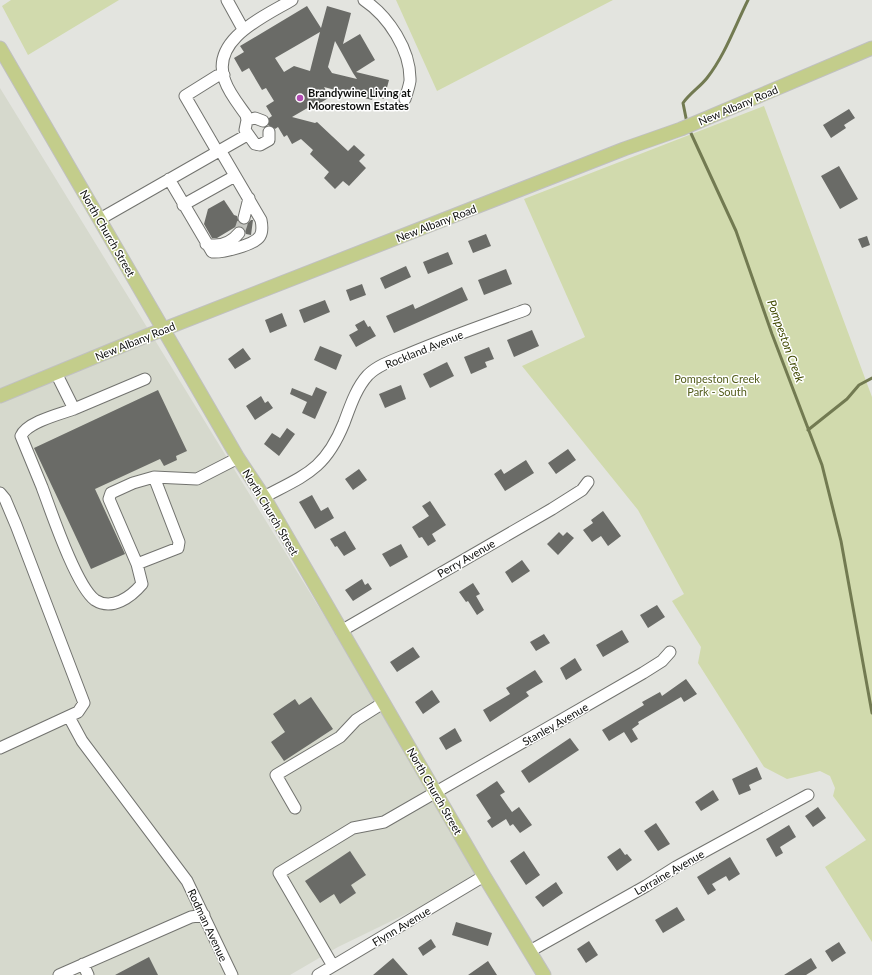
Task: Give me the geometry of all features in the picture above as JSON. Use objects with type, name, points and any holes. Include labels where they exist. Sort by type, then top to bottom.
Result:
[{"type":"main road","name":"North Church Street","points":[[0,48],[238,458],[264,497],[341,631],[362,663],[383,703],[437,792],[484,876],[544,975]]},
{"type":"main road","name":"New Albany Road","points":[[0,396],[164,329],[624,149],[681,129],[872,48]]},
{"type":"street","points":[[227,0],[243,29]]},
{"type":"street","points":[[269,132],[269,140],[260,145],[255,144],[247,135],[245,130],[247,120],[224,81],[223,64],[226,52],[243,29],[292,0]]},
{"type":"street","points":[[364,0],[383,16],[398,37],[409,67],[410,81],[405,99]]},
{"type":"street","points":[[168,179],[212,252],[219,253],[243,245],[260,236],[262,229],[261,220],[236,176],[218,151],[185,96],[217,76],[224,75]]},
{"type":"street","points":[[247,120],[255,118],[263,121]]},
{"type":"street","points":[[100,219],[247,135]]},
{"type":"street","points":[[183,205],[236,176]]},
{"type":"street","points":[[244,218],[249,198]]},
{"type":"street","points":[[206,244],[216,246],[229,242],[239,233]]},
{"type":"street","name":"Rockland Avenue","points":[[264,497],[308,472],[323,461],[335,443],[358,390],[370,373],[391,361],[417,350],[525,310]]},
{"type":"street","points":[[56,373],[74,409]]},
{"type":"street","points":[[145,379],[35,424],[23,432],[21,436],[54,520],[79,578],[95,600],[106,604],[131,597],[142,584],[137,564],[109,499],[111,493],[133,483],[154,477],[197,479],[238,458]]},
{"type":"street","points":[[137,564],[178,548],[179,542],[154,477]]},
{"type":"street","name":"Perry Avenue","points":[[341,631],[552,509],[582,490],[588,482]]},
{"type":"street","points":[[0,493],[5,499],[16,525],[84,703],[78,712],[69,717],[0,748]]},
{"type":"street","name":"Stanley Avenue","points":[[333,966],[279,873],[353,828],[384,822],[643,673],[662,661],[670,652]]},
{"type":"street","points":[[295,808],[276,775],[340,737],[356,720],[383,703]]},
{"type":"street","name":"Rodman Avenue","points":[[69,717],[82,741],[183,876],[204,915],[232,975]]},
{"type":"street","name":"Lorraine Avenue","points":[[530,951],[646,886],[676,867],[808,795]]},
{"type":"street","name":"Flynn Avenue","points":[[318,975],[484,876]]},
{"type":"street","points":[[59,975],[191,917],[204,915]]},
{"type":"street","points":[[83,964],[88,975]]},
{"type":"shaded area","points":[[0,88],[484,876],[338,947],[290,975],[0,975]]},
{"type":"green space","points":[[11,0],[119,0],[28,55],[2,6]]},
{"type":"green space","points":[[396,0],[613,0],[437,91]]},
{"type":"green space","name":"Pompeston Creek Park - South","points":[[764,106],[872,397],[872,942],[825,867],[866,840],[833,796],[835,788],[830,776],[820,771],[787,779],[764,767],[698,663],[701,647],[672,601],[684,594],[638,510],[522,366],[585,337],[524,199]]},
{"type":"building","name":"Brandywine Living at Moorestown Estates","points":[[307,6],[321,28],[327,6],[351,13],[343,44],[360,34],[375,60],[356,72],[389,80],[384,99],[373,96],[372,100],[324,87],[330,97],[317,105],[316,103],[292,117],[315,123],[317,122],[348,151],[354,145],[365,155],[359,161],[366,168],[349,186],[343,181],[335,189],[324,178],[329,172],[310,154],[313,150],[301,139],[292,144],[287,135],[284,137],[278,127],[275,129],[268,125],[269,118],[272,116],[266,106],[274,101],[266,88],[262,90],[249,68],[242,72],[234,58],[244,52],[240,46]],"holes":[[[320,32],[310,71],[294,66],[284,72],[275,58]],[[335,41],[353,73],[357,79],[332,73],[328,67]]]},
{"type":"building","points":[[849,109],[855,118],[844,125],[846,128],[831,138],[823,125]]},
{"type":"building","points":[[839,166],[858,199],[840,209],[821,176]]},
{"type":"building","points":[[224,200],[234,215],[237,216],[239,223],[246,225],[253,220],[251,235],[246,234],[244,228],[237,226],[217,238],[212,238],[204,224],[208,209]]},
{"type":"building","points":[[486,234],[491,246],[473,253],[468,241]]},
{"type":"building","points":[[867,236],[870,245],[862,248],[858,239]]},
{"type":"building","points":[[448,252],[453,264],[428,274],[423,262]]},
{"type":"building","points":[[406,266],[411,277],[385,289],[380,278]]},
{"type":"building","points":[[506,269],[512,284],[484,295],[478,280]]},
{"type":"building","points":[[362,284],[366,295],[350,301],[346,290]]},
{"type":"building","points":[[462,287],[468,300],[394,333],[386,316],[413,304],[415,309]]},
{"type":"building","points":[[325,300],[330,312],[304,323],[299,310]]},
{"type":"building","points":[[282,313],[287,326],[270,333],[265,320]]},
{"type":"building","points":[[364,320],[376,336],[356,347],[349,335],[358,330],[355,325]]},
{"type":"building","points":[[532,330],[539,346],[514,357],[507,340]]},
{"type":"building","points":[[320,346],[342,355],[336,370],[314,360]]},
{"type":"building","points":[[489,347],[494,359],[485,362],[487,367],[471,374],[464,357]]},
{"type":"building","points":[[243,348],[251,359],[235,369],[228,359]]},
{"type":"building","points":[[447,362],[454,376],[430,388],[423,374]]},
{"type":"building","points":[[401,385],[406,399],[385,408],[379,394]]},
{"type":"building","points":[[316,387],[327,392],[315,419],[302,413],[307,402],[290,394],[292,388],[312,396]]},
{"type":"building","points":[[158,390],[187,451],[176,456],[177,460],[164,466],[160,459],[95,489],[125,554],[91,569],[34,448]]},
{"type":"building","points":[[261,396],[265,403],[268,401],[273,408],[255,420],[246,406]]},
{"type":"building","points":[[287,428],[295,434],[279,456],[264,444],[272,433],[280,438]]},
{"type":"building","points":[[568,449],[576,460],[556,474],[548,463]]},
{"type":"building","points":[[526,460],[534,473],[505,491],[494,474],[501,469],[504,474]]},
{"type":"building","points":[[359,469],[367,480],[353,490],[345,479]]},
{"type":"building","points":[[312,495],[321,511],[328,507],[334,518],[315,529],[299,502]]},
{"type":"building","points":[[430,501],[446,525],[432,534],[436,541],[428,546],[422,537],[419,538],[412,527],[429,516],[422,506]]},
{"type":"building","points":[[603,511],[621,536],[608,546],[601,536],[592,542],[583,530],[593,523],[591,520]]},
{"type":"building","points":[[345,531],[356,549],[344,556],[337,546],[335,547],[330,539]]},
{"type":"building","points":[[559,532],[563,536],[567,532],[574,538],[558,555],[547,544]]},
{"type":"building","points":[[401,544],[408,557],[390,567],[382,554]]},
{"type":"building","points":[[522,560],[530,571],[512,583],[505,572]]},
{"type":"building","points":[[362,579],[365,585],[368,583],[372,589],[353,601],[345,590]]},
{"type":"building","points":[[473,583],[480,594],[476,596],[484,610],[477,615],[468,601],[466,602],[459,592]]},
{"type":"building","points":[[657,605],[665,617],[648,628],[640,615]]},
{"type":"building","points":[[622,630],[629,642],[603,657],[596,645]]},
{"type":"building","points":[[544,634],[550,643],[536,651],[530,642]]},
{"type":"building","points":[[413,647],[420,657],[397,672],[390,662]]},
{"type":"building","points":[[575,658],[582,670],[566,680],[560,668]]},
{"type":"building","points":[[535,670],[543,682],[526,692],[529,696],[490,722],[483,710],[510,694],[506,688]]},
{"type":"building","points":[[686,679],[697,694],[684,702],[681,697],[638,722],[639,724],[632,729],[638,739],[631,743],[624,732],[609,741],[602,730],[644,705],[642,702],[660,692],[662,696]]},
{"type":"building","points":[[432,690],[440,702],[423,714],[415,702]]},
{"type":"building","points":[[311,697],[333,729],[284,761],[271,742],[285,732],[273,714],[295,699],[299,705]]},
{"type":"building","points":[[455,728],[462,741],[446,750],[439,738]]},
{"type":"building","points":[[570,738],[579,750],[529,783],[521,771]]},
{"type":"building","points":[[757,767],[762,779],[749,785],[751,790],[739,795],[732,779]]},
{"type":"building","points":[[497,781],[505,792],[500,795],[512,812],[519,807],[532,825],[520,833],[513,824],[510,826],[506,819],[492,828],[487,821],[491,818],[476,795]]},
{"type":"building","points":[[713,790],[719,800],[701,811],[695,802]]},
{"type":"building","points":[[818,807],[826,818],[813,827],[805,816]]},
{"type":"building","points":[[656,823],[670,844],[658,851],[644,831]]},
{"type":"building","points":[[789,825],[796,837],[780,847],[783,853],[776,857],[766,839]]},
{"type":"building","points":[[620,848],[625,855],[627,854],[632,860],[617,871],[607,857]]},
{"type":"building","points":[[350,851],[366,875],[351,885],[356,893],[340,904],[334,894],[320,903],[305,881]]},
{"type":"building","points":[[524,851],[540,875],[526,885],[510,861]]},
{"type":"building","points":[[730,857],[740,874],[729,881],[726,876],[712,884],[716,890],[708,895],[697,877]]},
{"type":"building","points":[[556,882],[563,893],[543,907],[535,897]]},
{"type":"building","points":[[677,907],[685,920],[663,933],[655,920]]},
{"type":"building","points":[[456,922],[492,933],[488,946],[452,935]]},
{"type":"building","points":[[431,939],[436,947],[423,956],[418,948]]},
{"type":"building","points":[[589,941],[598,955],[586,963],[577,949]]},
{"type":"building","points":[[839,942],[846,953],[832,962],[825,951]]},
{"type":"building","points":[[149,957],[158,975],[115,975]]},
{"type":"building","points":[[393,958],[408,975],[373,975]]},
{"type":"building","points":[[811,958],[817,968],[806,975],[784,975]]},
{"type":"building","points":[[488,961],[497,975],[468,975]]},
{"type":"waterway","name":"Pompeston Creek","points":[[687,123],[683,103],[704,81],[719,60],[748,0]]},
{"type":"waterway","name":"Pompeston Creek","points":[[689,129],[736,231],[772,334],[822,465],[841,541],[872,713]]},
{"type":"waterway","points":[[808,430],[847,399],[859,385],[872,378]]},
{"type":"tunnel","points":[[239,233],[244,218]]},
{"type":"place","name":"Brandywine Living at Moorestown Estates","points":[[300,98]]}]
